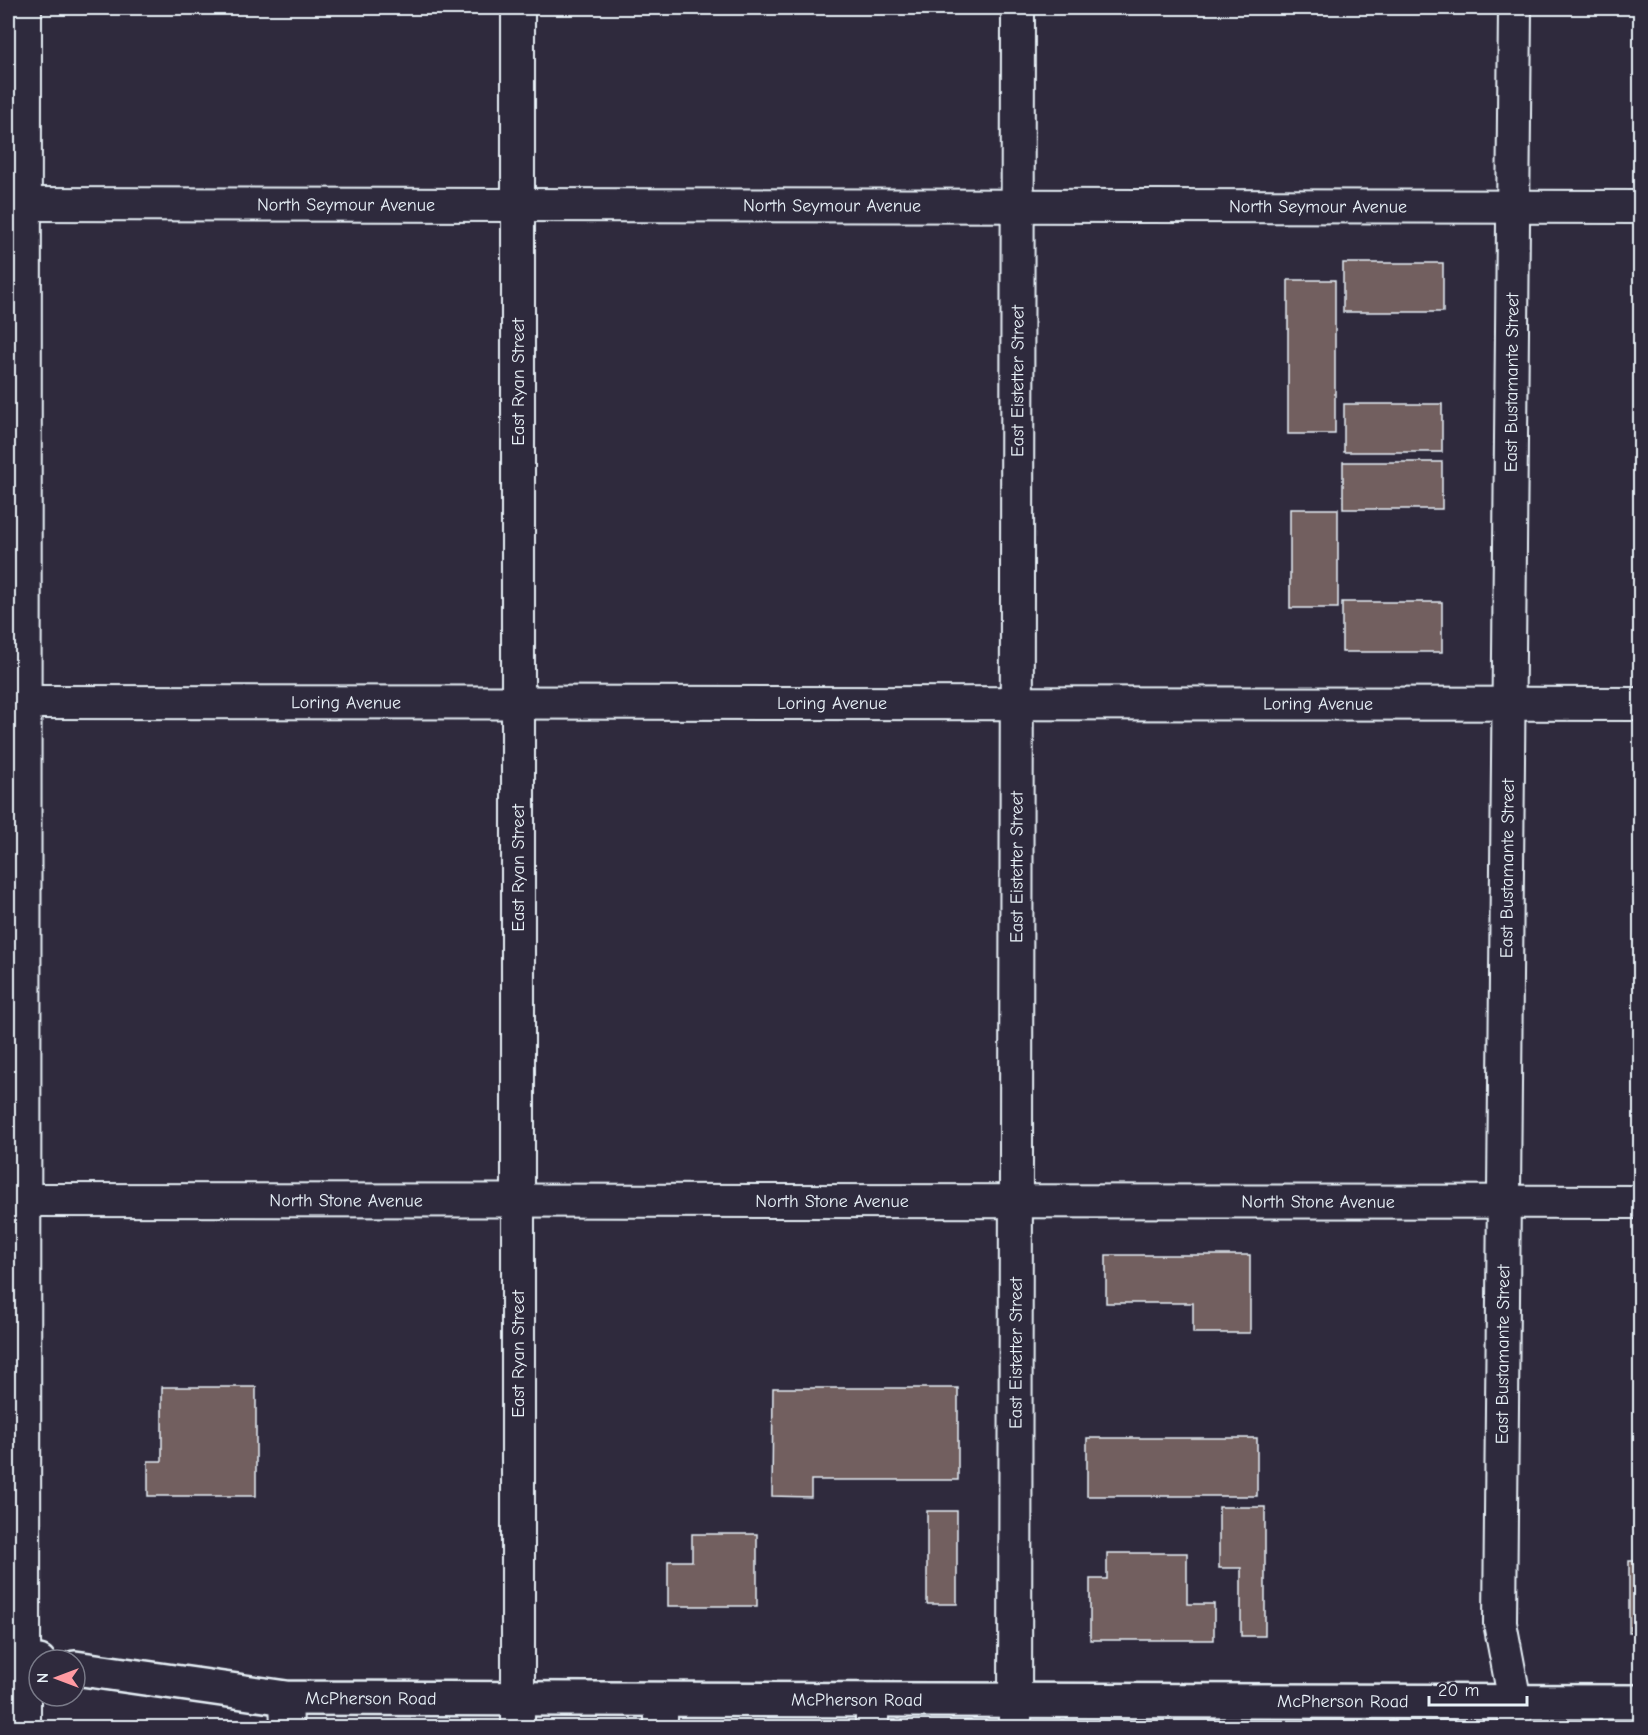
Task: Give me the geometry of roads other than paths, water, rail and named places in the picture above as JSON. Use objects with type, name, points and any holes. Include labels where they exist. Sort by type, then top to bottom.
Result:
[{"type":"main road","name":"McPherson Road","points":[[87,1670],[287,1713],[1515,1715],[1641,1702]]},
{"type":"street","points":[[24,1728],[16,1419],[16,1325],[24,1200],[26,8]]},
{"type":"street","name":"East Ryan Street","points":[[518,8],[518,1713]]},
{"type":"street","name":"East Eistetter Street","points":[[1015,1714],[1018,8]]},
{"type":"street","name":"East Bustamante Street","points":[[1515,8],[1500,1623],[1515,1715]]},
{"type":"street","name":"North Seymour Avenue","points":[[24,204],[1641,207]]},
{"type":"street","name":"Loring Avenue","points":[[24,702],[1641,704]]},
{"type":"street","name":"North Stone Avenue","points":[[24,1200],[1641,1202]]}]
